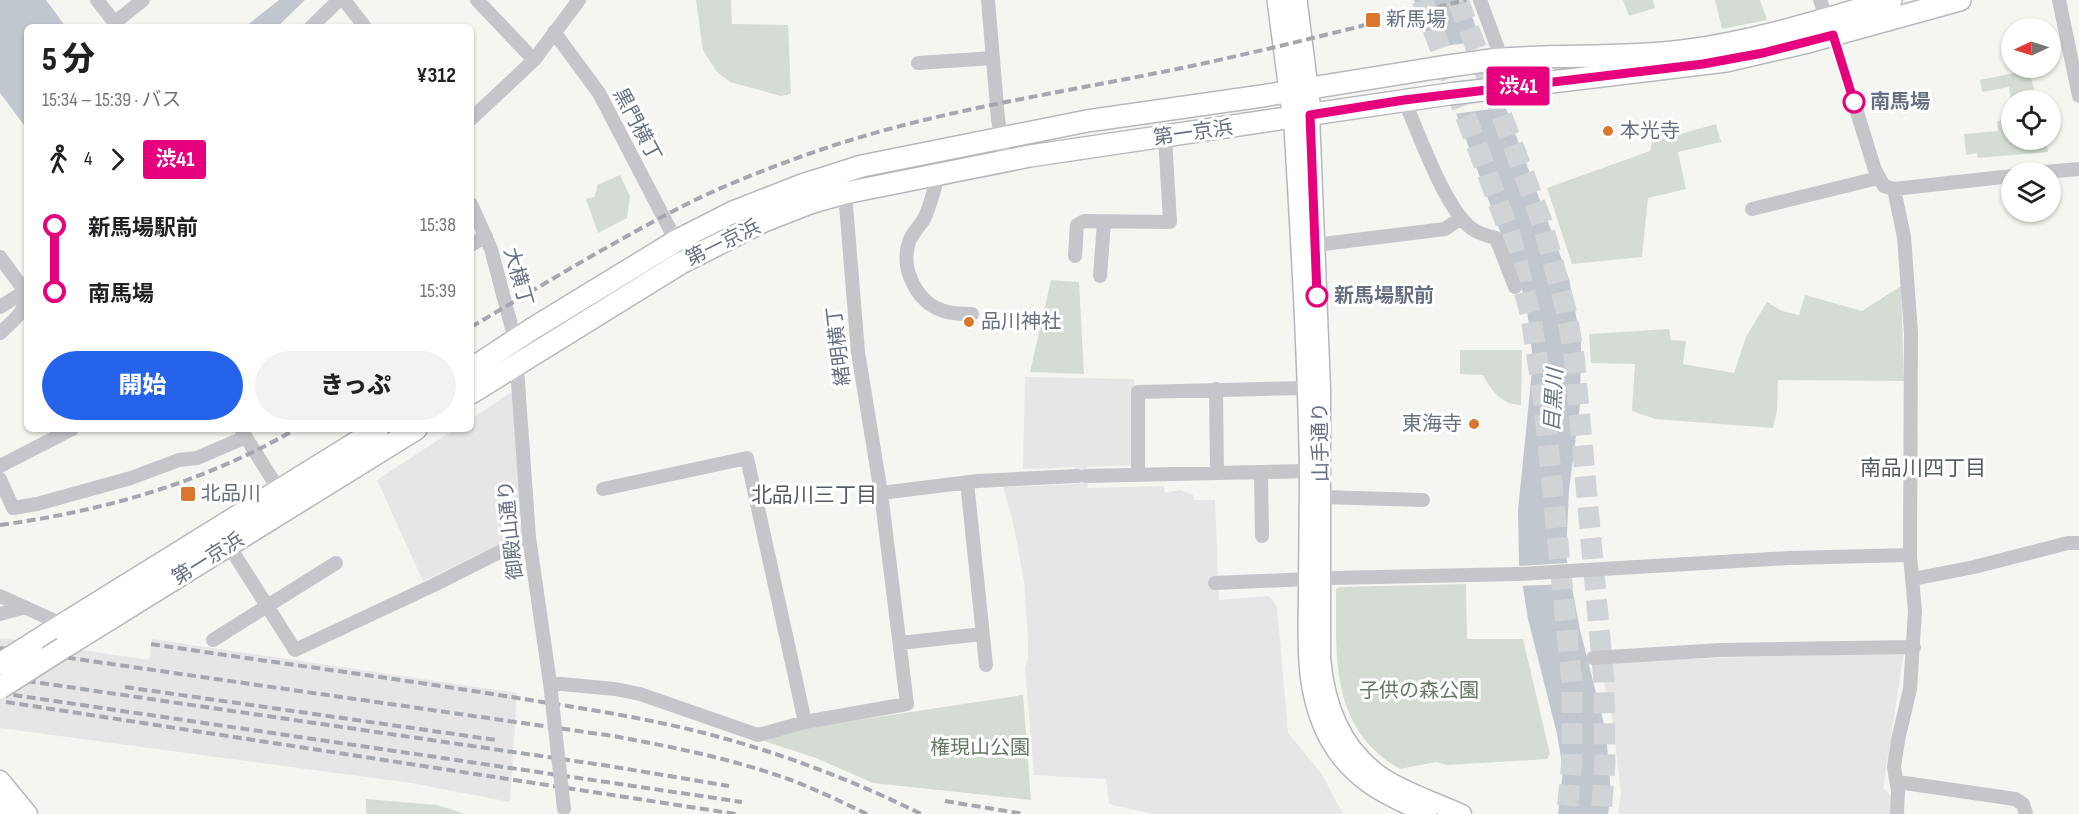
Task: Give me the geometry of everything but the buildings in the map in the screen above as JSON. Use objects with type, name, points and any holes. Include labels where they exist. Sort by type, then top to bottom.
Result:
[{"type":"highway","name":"山手通り","points":[[1278,0],[1299,90]]},
{"type":"highway","name":"山手通り","points":[[1296,0],[1301,117]]},
{"type":"highway","name":"第一京浜","points":[[474,367],[676,241],[733,212],[802,185],[862,166],[1087,121],[1496,59],[1615,56],[1682,51],[1760,37],[1891,0]]},
{"type":"highway","name":"第一京浜","points":[[474,391],[632,292],[719,242],[764,221],[845,193],[1005,160],[1404,100],[1714,63],[1763,53],[1827,18],[1960,0]]},
{"type":"highway","name":"第一京浜","points":[[0,664],[373,432]]},
{"type":"highway","name":"第一京浜","points":[[0,688],[411,432]]},
{"type":"main road","name":"山手通り","points":[[1301,117],[1314,245],[1321,389],[1322,498],[1308,676],[1316,708],[1329,740],[1339,754],[1361,779],[1389,797],[1427,814]]},
{"type":"main road","name":"山手通り","points":[[1301,117],[1306,388],[1314,580],[1322,674],[1329,707],[1342,734],[1359,757],[1383,778],[1462,814]]},
{"type":"main road","points":[[0,780],[28,814]]},
{"type":"main road","points":[[0,804],[8,814]]},
{"type":"street","points":[[97,0],[115,24]]},
{"type":"street","points":[[117,24],[143,0]]},
{"type":"street","points":[[314,24],[339,0]]},
{"type":"street","points":[[344,0],[363,24]]},
{"type":"street","points":[[477,0],[534,60]]},
{"type":"street","points":[[474,116],[534,60],[579,0]]},
{"type":"street","points":[[988,0],[1005,160]]},
{"type":"street","points":[[1480,0],[1496,59],[1507,88]]},
{"type":"street","points":[[2059,0],[2079,96]]},
{"type":"street","points":[[1827,18],[1878,178],[1884,186],[1894,189],[2001,177]]},
{"type":"street","name":"黒門横丁","points":[[555,32],[599,93],[676,241]]},
{"type":"street","points":[[918,63],[993,58]]},
{"type":"street","points":[[1404,100],[1443,189],[1461,218],[1472,228],[1496,238],[1515,287]]},
{"type":"street","points":[[1075,256],[1077,225],[1084,221],[1170,222],[1165,137]]},
{"type":"street","points":[[2061,171],[2079,169]]},
{"type":"street","points":[[930,176],[935,187],[924,219],[908,244],[907,269],[915,289],[930,305],[947,312],[972,314]]},
{"type":"street","points":[[1752,209],[1878,178]]},
{"type":"street","points":[[1894,189],[1904,237],[1911,333],[1910,555],[1913,579],[1914,647],[1910,689],[1894,767],[1898,782],[1898,814]]},
{"type":"street","name":"緒明横丁","points":[[805,722],[907,704],[881,493],[858,352],[845,193]]},
{"type":"street","name":"大横丁","points":[[474,210],[486,236],[500,280],[515,340],[518,364]]},
{"type":"street","points":[[1314,245],[1444,229],[1461,218]]},
{"type":"street","points":[[1100,276],[1104,222]]},
{"type":"street","points":[[474,244],[486,236]]},
{"type":"street","points":[[0,256],[24,289]]},
{"type":"street","points":[[0,297],[24,292]]},
{"type":"street","points":[[0,307],[24,293]]},
{"type":"street","points":[[0,333],[23,311],[24,307]]},
{"type":"street","name":"御殿山通り","points":[[518,364],[529,537],[565,812]]},
{"type":"street","points":[[1138,475],[1138,392],[1306,388]]},
{"type":"street","points":[[1216,389],[1216,473]]},
{"type":"street","points":[[0,466],[66,432]]},
{"type":"street","points":[[0,479],[13,508],[37,504],[131,478],[179,460],[197,458],[244,433],[279,490]]},
{"type":"street","points":[[550,688],[615,689],[640,694],[758,735],[805,722],[747,458],[603,489]]},
{"type":"street","points":[[881,493],[1029,477],[1309,471]]},
{"type":"street","points":[[1261,472],[1262,536]]},
{"type":"street","points":[[967,482],[986,665]]},
{"type":"street","points":[[1322,498],[1423,500]]},
{"type":"street","points":[[229,546],[296,650],[529,537]]},
{"type":"street","points":[[1913,579],[1974,567],[2068,543],[2079,543]]},
{"type":"street","points":[[1215,584],[1518,574],[1790,558],[1910,555]]},
{"type":"street","points":[[213,640],[336,563]]},
{"type":"street","points":[[0,596],[61,625],[91,631]]},
{"type":"street","points":[[0,604],[25,607]]},
{"type":"street","points":[[0,614],[25,607]]},
{"type":"street","points":[[900,643],[982,634]]},
{"type":"street","points":[[1593,658],[1720,650],[1914,647]]},
{"type":"street","points":[[1898,782],[2015,799],[2023,804],[2026,814]]},
{"type":"shaded area","points":[[1025,377],[1134,379],[1135,465],[1087,467],[1088,488],[1164,486],[1165,493],[1180,490],[1193,495],[1194,500],[1215,500],[1219,600],[1269,596],[1277,606],[1288,733],[1321,773],[1343,814],[1152,814],[1109,804],[1106,779],[1034,775],[1025,668],[1028,660],[1028,637],[1024,581],[1012,518],[1003,487],[1077,484],[1075,467],[1023,469]]},
{"type":"shaded area","points":[[510,393],[514,393],[522,533],[423,581],[377,480],[450,432],[474,432],[474,417]]},
{"type":"shaded area","points":[[0,638],[149,660],[152,639],[517,693],[510,802],[411,783],[0,728]]},
{"type":"shaded area","points":[[1904,652],[1883,788],[1891,796],[1890,814],[1618,814],[1621,794],[1612,716],[1599,662]]},
{"type":"green space","points":[[696,0],[731,0],[732,24],[788,25],[791,94],[781,96],[730,82],[716,71],[703,50]]},
{"type":"green space","points":[[1623,0],[1653,0],[1655,8],[1629,16]]},
{"type":"green space","points":[[1715,0],[1760,0],[1767,20],[1722,29]]},
{"type":"green space","points":[[2001,76],[2001,78],[2031,78],[2034,90],[2009,90],[2009,87],[1982,92],[1980,80]]},
{"type":"green space","points":[[2001,120],[2001,150],[2048,150],[2048,152],[1978,158],[1977,153],[1966,155],[1964,134],[1998,131],[1997,121]]},
{"type":"green space","points":[[1716,124],[1721,142],[1678,152],[1686,189],[1648,198],[1642,257],[1572,264],[1547,188],[1650,151],[1652,142]]},
{"type":"green space","points":[[620,175],[630,196],[627,218],[598,233],[586,199],[594,197],[597,185]]},
{"type":"green space","points":[[1051,280],[1079,282],[1084,374],[1030,372]]},
{"type":"green space","points":[[1901,286],[1904,381],[1778,380],[1777,410],[1773,428],[1655,419],[1632,411],[1635,364],[1591,363],[1589,334],[1669,329],[1671,340],[1686,341],[1683,364],[1734,373],[1746,337],[1767,302],[1782,311],[1799,315],[1805,295],[1862,311]]},
{"type":"green space","points":[[1460,350],[1522,350],[1521,405],[1503,399],[1483,375],[1460,374]]},
{"type":"green space","name":"子供の森公園","points":[[1466,584],[1467,639],[1523,639],[1550,754],[1547,759],[1447,765],[1436,762],[1400,769],[1377,753],[1360,734],[1349,713],[1338,666],[1336,589],[1340,587]]},
{"type":"green space","name":"権現山公園","points":[[1023,695],[1031,800],[873,783],[816,758],[764,741],[818,726]]},
{"type":"green space","points":[[366,799],[437,805],[465,814],[366,814]]},
{"type":"water","points":[[0,0],[46,0],[64,24],[24,24],[24,125],[0,93]]},
{"type":"water","points":[[279,0],[305,0],[280,24],[249,24]]},
{"type":"water","name":"目黒川","points":[[1414,0],[1466,0],[1569,279],[1581,341],[1580,405],[1569,490],[1566,556],[1580,630],[1606,732],[1611,794],[1608,814],[1558,814],[1563,770],[1557,734],[1528,619],[1519,563],[1518,510],[1533,361],[1526,301]]},
{"type":"pier","points":[[1483,41],[1507,107],[1453,114],[1428,48]]},
{"type":"pier","points":[[1568,563],[1570,584],[1520,586],[1518,566]]},
{"type":"tunnel","points":[[1422,0],[1510,234],[1531,317],[1544,404],[1572,683],[1572,759],[1567,814]]},
{"type":"tunnel","points":[[1458,0],[1542,222],[1566,310],[1574,355],[1604,682],[1605,763],[1601,814]]},
{"type":"railway","points":[[474,325],[683,206],[750,176],[820,150],[906,124],[994,104],[1209,62],[1466,0]]},
{"type":"railway","points":[[0,525],[77,512],[153,492],[226,464],[290,432]]},
{"type":"railway","points":[[151,644],[461,689],[599,711],[669,725],[751,746],[809,766],[866,788],[921,814]]},
{"type":"railway","points":[[0,648],[635,740],[703,754],[791,780],[867,814]]},
{"type":"railway","points":[[0,677],[609,766],[729,786]]},
{"type":"railway","points":[[125,687],[496,740]]},
{"type":"railway","points":[[0,693],[742,802]]},
{"type":"railway","points":[[6,702],[736,814]]},
{"type":"railway","points":[[945,801],[1024,814]]},
{"type":"bus line","name":"渋41","points":[[1317,296],[1310,115],[1404,100],[1726,61],[1833,35],[1854,102]]},
{"type":"place","name":"新馬場","points":[[1373,20]]},
{"type":"place","name":"南馬場","points":[[1854,102]]},
{"type":"place","name":"本光寺","points":[[1608,131]]},
{"type":"place","name":"新馬場駅前","points":[[1317,296]]},
{"type":"place","name":"品川神社","points":[[969,322]]},
{"type":"place","name":"東海寺","points":[[1474,424]]},
{"type":"place","name":"北品川","points":[[188,494]]},
{"type":"district","name":"南品川四丁目","points":[[1923,468]]},
{"type":"district","name":"北品川三丁目","points":[[814,495]]}]
